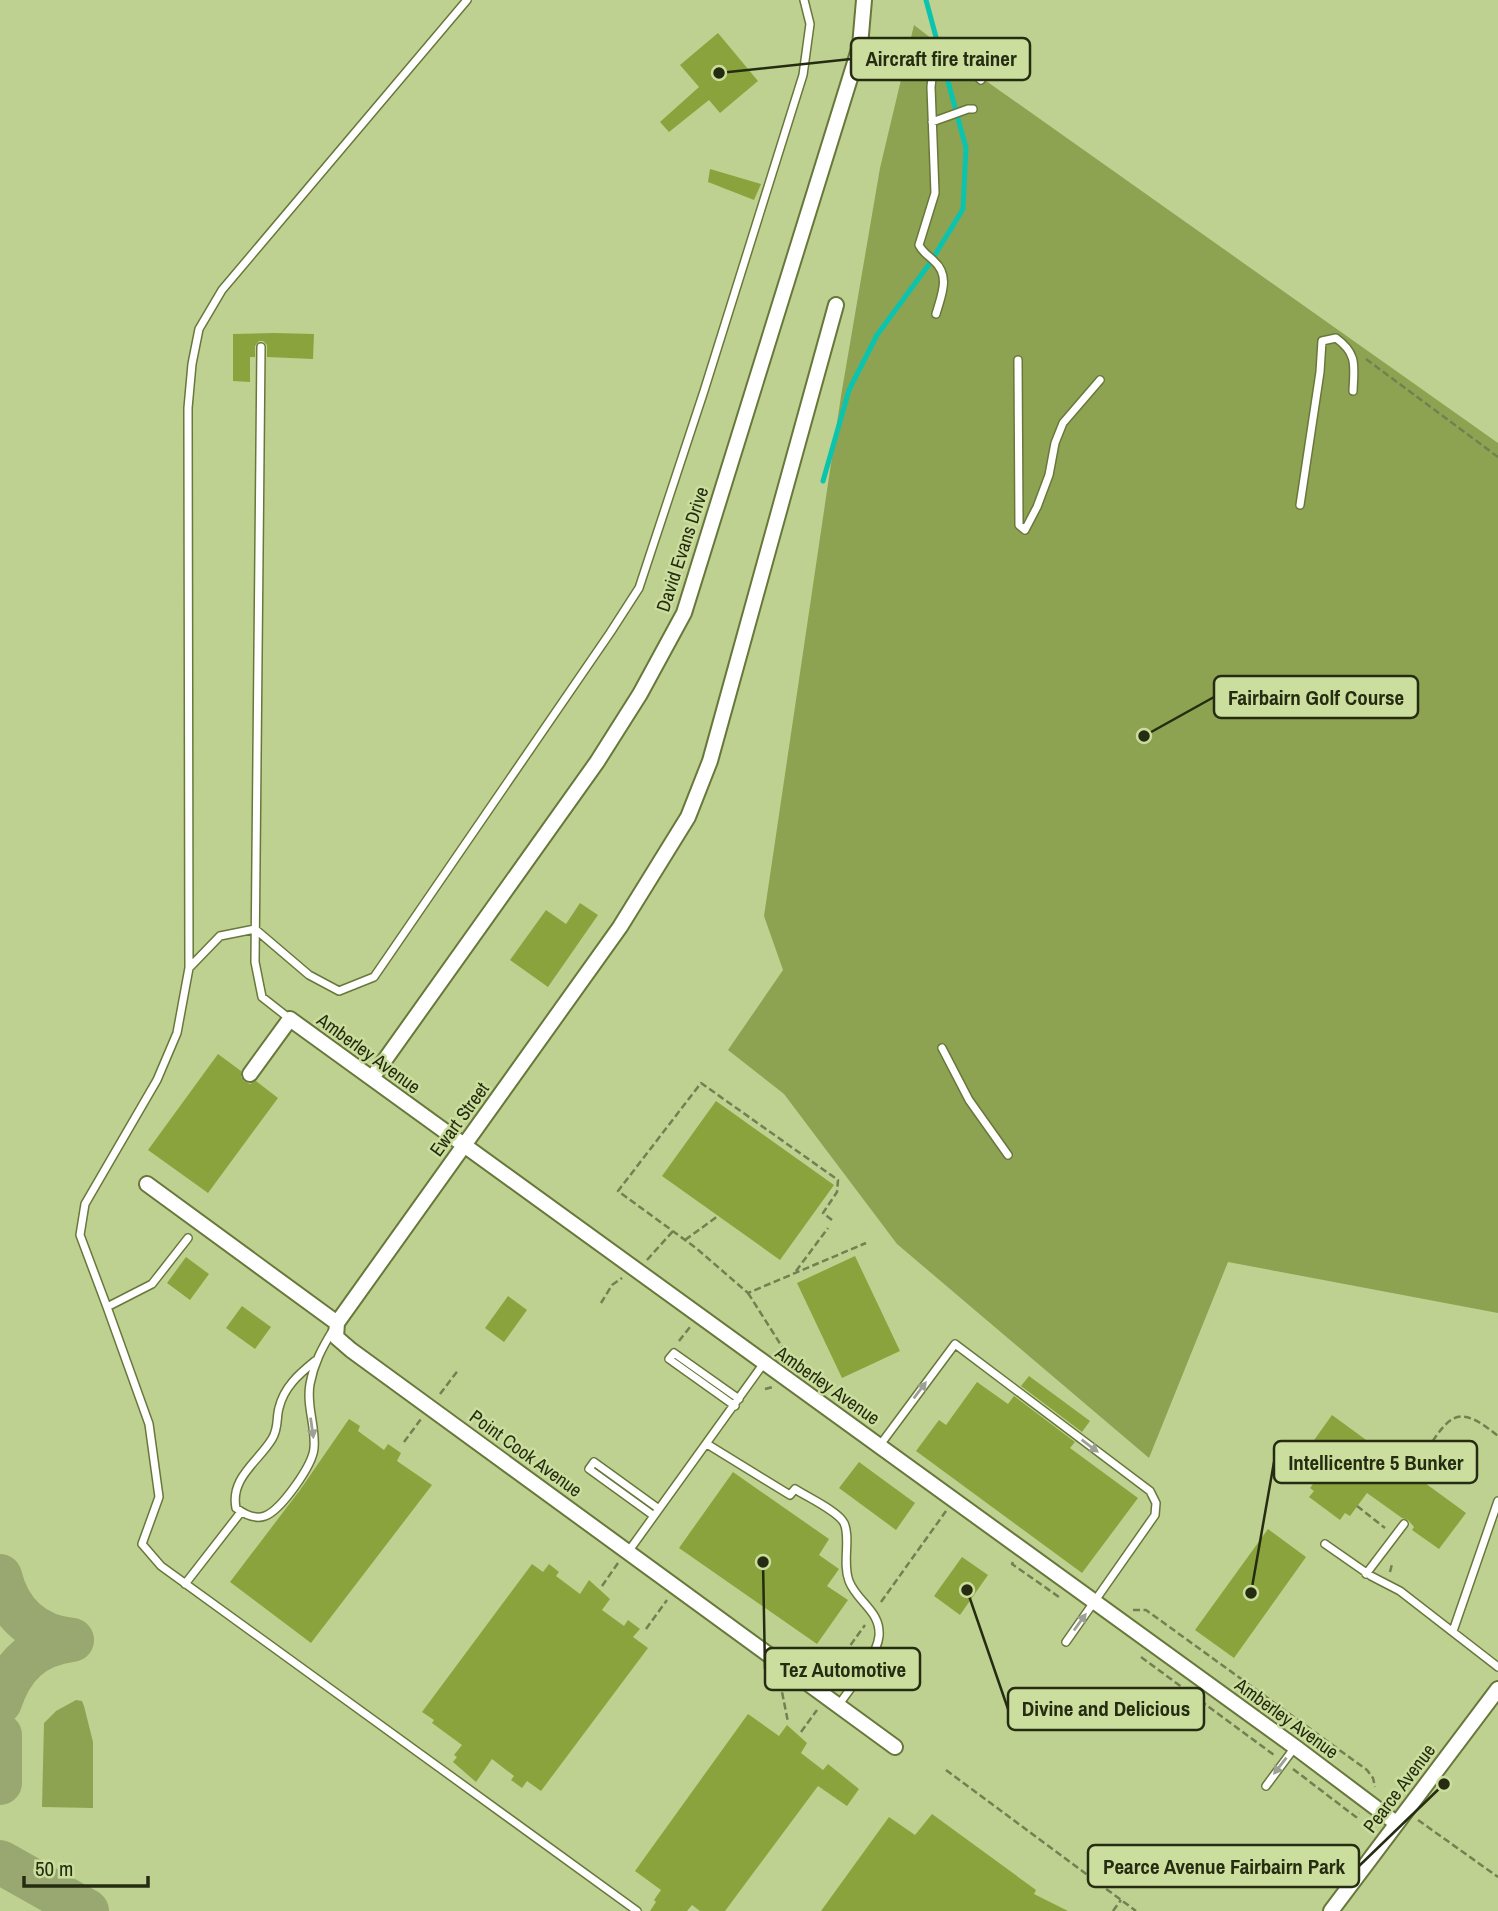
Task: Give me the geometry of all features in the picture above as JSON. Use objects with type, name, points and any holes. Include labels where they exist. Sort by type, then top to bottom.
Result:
[{"type":"street","name":"David Evans Drive","points":[[372,1079],[597,762],[640,694],[684,613],[860,46],[864,0]]},
{"type":"street","name":"Ewart Street","points":[[337,1323],[620,927],[688,817],[710,761],[836,305]]},
{"type":"street","name":"Amberley Avenue","points":[[250,1073],[290,1019],[1295,1747],[1396,1824]]},
{"type":"street","name":"Point Cook Avenue","points":[[147,1184],[337,1323],[336,1337],[351,1350],[625,1554],[895,1747]]},
{"type":"street","name":"Pearce Avenue","points":[[1336,1909],[1498,1689]]},
{"type":"lane","points":[[467,0],[222,290],[199,329],[192,364],[188,408],[190,968],[177,1033],[158,1080],[85,1204],[80,1236],[149,1424],[159,1497],[142,1544],[161,1566],[185,1584],[637,1911]]},
{"type":"lane","points":[[255,929],[309,975],[339,991],[374,977],[587,668],[639,587],[704,391],[803,75],[810,24],[804,0]]},
{"type":"lane","points":[[936,314],[945,283],[943,271],[923,253],[919,245],[935,193],[931,87],[933,69],[938,63],[959,61],[981,80]]},
{"type":"lane","points":[[932,122],[970,109]]},
{"type":"lane","points":[[1300,505],[1320,372],[1322,341],[1336,338],[1348,347],[1354,358],[1353,391]]},
{"type":"lane","points":[[261,347],[256,972],[262,997],[290,1019]]},
{"type":"lane","points":[[1018,360],[1018,525],[1025,530],[1049,475],[1055,443],[1063,424],[1100,380]]},
{"type":"lane","points":[[190,968],[220,936],[255,929]]},
{"type":"lane","points":[[942,1048],[968,1100],[1008,1155]]},
{"type":"lane","points":[[107,1307],[152,1284],[188,1238]]},
{"type":"lane","points":[[315,1361],[308,1403],[314,1447],[311,1462],[275,1510],[262,1517],[248,1516],[236,1508],[236,1485],[273,1438],[278,1422],[278,1409],[287,1390],[297,1376],[315,1361],[337,1323]]},
{"type":"lane","points":[[880,1446],[955,1344],[1150,1491],[1156,1503],[1155,1515],[1066,1642]]},
{"type":"lane","points":[[672,1356],[737,1402]]},
{"type":"lane","points":[[625,1554],[764,1363]]},
{"type":"lane","points":[[707,1444],[790,1496],[795,1489],[844,1522],[848,1576],[854,1590],[875,1617],[879,1635],[874,1650],[838,1706]]},
{"type":"lane","points":[[592,1465],[657,1513]]},
{"type":"lane","points":[[1454,1631],[1498,1501]]},
{"type":"lane","points":[[185,1584],[242,1512]]},
{"type":"lane","points":[[1367,1574],[1404,1524]]},
{"type":"lane","points":[[1325,1544],[1367,1574],[1391,1586],[1454,1631],[1498,1667]]},
{"type":"lane","points":[[1266,1786],[1295,1747]]},
{"type":"path","points":[[1348,347],[1498,457]]},
{"type":"path","points":[[799,1373],[748,1293],[685,1240],[618,1191],[701,1083],[838,1181],[837,1192],[823,1213],[832,1220]]},
{"type":"path","points":[[685,1240],[718,1216]]},
{"type":"path","points":[[794,1273],[828,1228]]},
{"type":"path","points":[[748,1293],[866,1243]]},
{"type":"path","points":[[677,1343],[692,1325]]},
{"type":"path","points":[[1427,1450],[1448,1421],[1459,1416],[1474,1419],[1498,1436]]},
{"type":"path","points":[[556,1486],[565,1474]]},
{"type":"path","points":[[1357,1506],[1394,1535]]},
{"type":"path","points":[[602,1586],[625,1554]]},
{"type":"path","points":[[646,1629],[671,1595]]},
{"type":"path","points":[[778,1672],[788,1722]]},
{"type":"path","points":[[801,1732],[821,1704]]},
{"type":"path","points":[[946,1770],[1136,1911]]},
{"type":"path","points":[[1414,1817],[1498,1877]]},
{"type":"path","points":[[1113,1911],[1121,1900]]},
{"type":"green space","points":[[914,25],[989,83],[1498,443],[1498,1313],[1228,1262],[1149,1458],[897,1244],[784,1094],[728,1050],[783,970],[764,916],[841,396],[880,168]]},
{"type":"green space","points":[[76,1700],[82,1701],[93,1742],[93,1808],[42,1807],[44,1723],[56,1711]]},
{"type":"building","points":[[718,33],[758,81],[720,113],[709,100],[669,132],[660,122],[699,87],[680,65]]},
{"type":"building","points":[[710,169],[761,184],[754,200],[708,182]]},
{"type":"building","points":[[233,334],[314,334],[313,359],[267,357],[267,345],[259,341],[255,346],[255,357],[250,357],[250,382],[233,381]]},
{"type":"building","points":[[580,903],[598,915],[548,987],[510,960],[546,910],[566,924]]},
{"type":"building","points":[[218,1054],[241,1071],[244,1081],[250,1084],[256,1081],[278,1098],[208,1193],[148,1150]]},
{"type":"building","points":[[716,1101],[834,1185],[780,1260],[662,1176]]},
{"type":"building","points":[[855,1256],[900,1351],[842,1378],[797,1283]]},
{"type":"building","points":[[186,1257],[209,1274],[190,1300],[167,1283]]},
{"type":"building","points":[[508,1296],[527,1310],[504,1342],[485,1328]]},
{"type":"building","points":[[242,1306],[271,1327],[255,1349],[226,1328]]},
{"type":"building","points":[[1029,1376],[1090,1421],[1082,1432],[1021,1386]]},
{"type":"building","points":[[977,1382],[1008,1404],[1014,1396],[1075,1442],[1070,1448],[1138,1498],[1082,1573],[916,1451],[939,1420],[946,1425]]},
{"type":"building","points":[[1332,1415],[1466,1513],[1439,1549],[1412,1530],[1414,1527],[1408,1520],[1367,1493],[1350,1516],[1345,1513],[1340,1520],[1309,1497],[1314,1491],[1310,1488],[1327,1465],[1307,1450]]},
{"type":"building","points":[[349,1419],[360,1426],[358,1431],[384,1450],[388,1444],[401,1453],[397,1461],[432,1485],[311,1643],[230,1582],[300,1490]]},
{"type":"building","points":[[859,1462],[915,1503],[896,1530],[839,1488]]},
{"type":"building","points":[[733,1472],[829,1539],[819,1555],[839,1569],[827,1586],[848,1600],[817,1644],[679,1548]]},
{"type":"building","points":[[1268,1529],[1306,1557],[1234,1658],[1195,1630]]},
{"type":"building","points":[[962,1557],[988,1575],[960,1615],[934,1596]]},
{"type":"building","points":[[532,1564],[543,1572],[549,1564],[559,1572],[556,1576],[580,1594],[589,1580],[610,1599],[602,1610],[624,1626],[628,1620],[640,1629],[633,1637],[648,1648],[541,1791],[527,1781],[522,1788],[511,1780],[514,1776],[492,1759],[476,1782],[453,1762],[457,1757],[454,1755],[462,1745],[432,1723],[434,1720],[422,1712]]},
{"type":"building","points":[[748,1714],[779,1736],[787,1725],[807,1743],[801,1753],[823,1770],[828,1764],[859,1789],[847,1806],[818,1786],[725,1911],[700,1911],[692,1905],[687,1911],[650,1911],[661,1890],[635,1871]]},
{"type":"building","points":[[932,1814],[1036,1890],[1034,1894],[1068,1911],[821,1911],[889,1817],[915,1835]]},
{"type":"waterway","points":[[823,481],[849,390],[877,335],[930,263],[963,209],[966,148],[926,0]]},
{"type":"taxiway","points":[[0,1576],[10,1601],[25,1620],[46,1633],[72,1640]]},
{"type":"taxiway","points":[[0,1702],[11,1678],[26,1659],[46,1647],[72,1640]]},
{"type":"taxiway","points":[[0,1735],[0,1783]]},
{"type":"taxiway","points":[[0,1862],[87,1911]]},
{"type":"place","name":"Aircraft fire trainer","points":[[719,73]]},
{"type":"place","name":"Fairbairn Golf Course","points":[[1144,736]]},
{"type":"place","name":"Tez Automotive","points":[[763,1562]]},
{"type":"place","name":"Divine and Delicious","points":[[967,1590]]},
{"type":"place","name":"Intellicentre 5 Bunker","points":[[1251,1593]]},
{"type":"place","name":"Pearce Avenue Fairbairn Park","points":[[1444,1784]]}]
